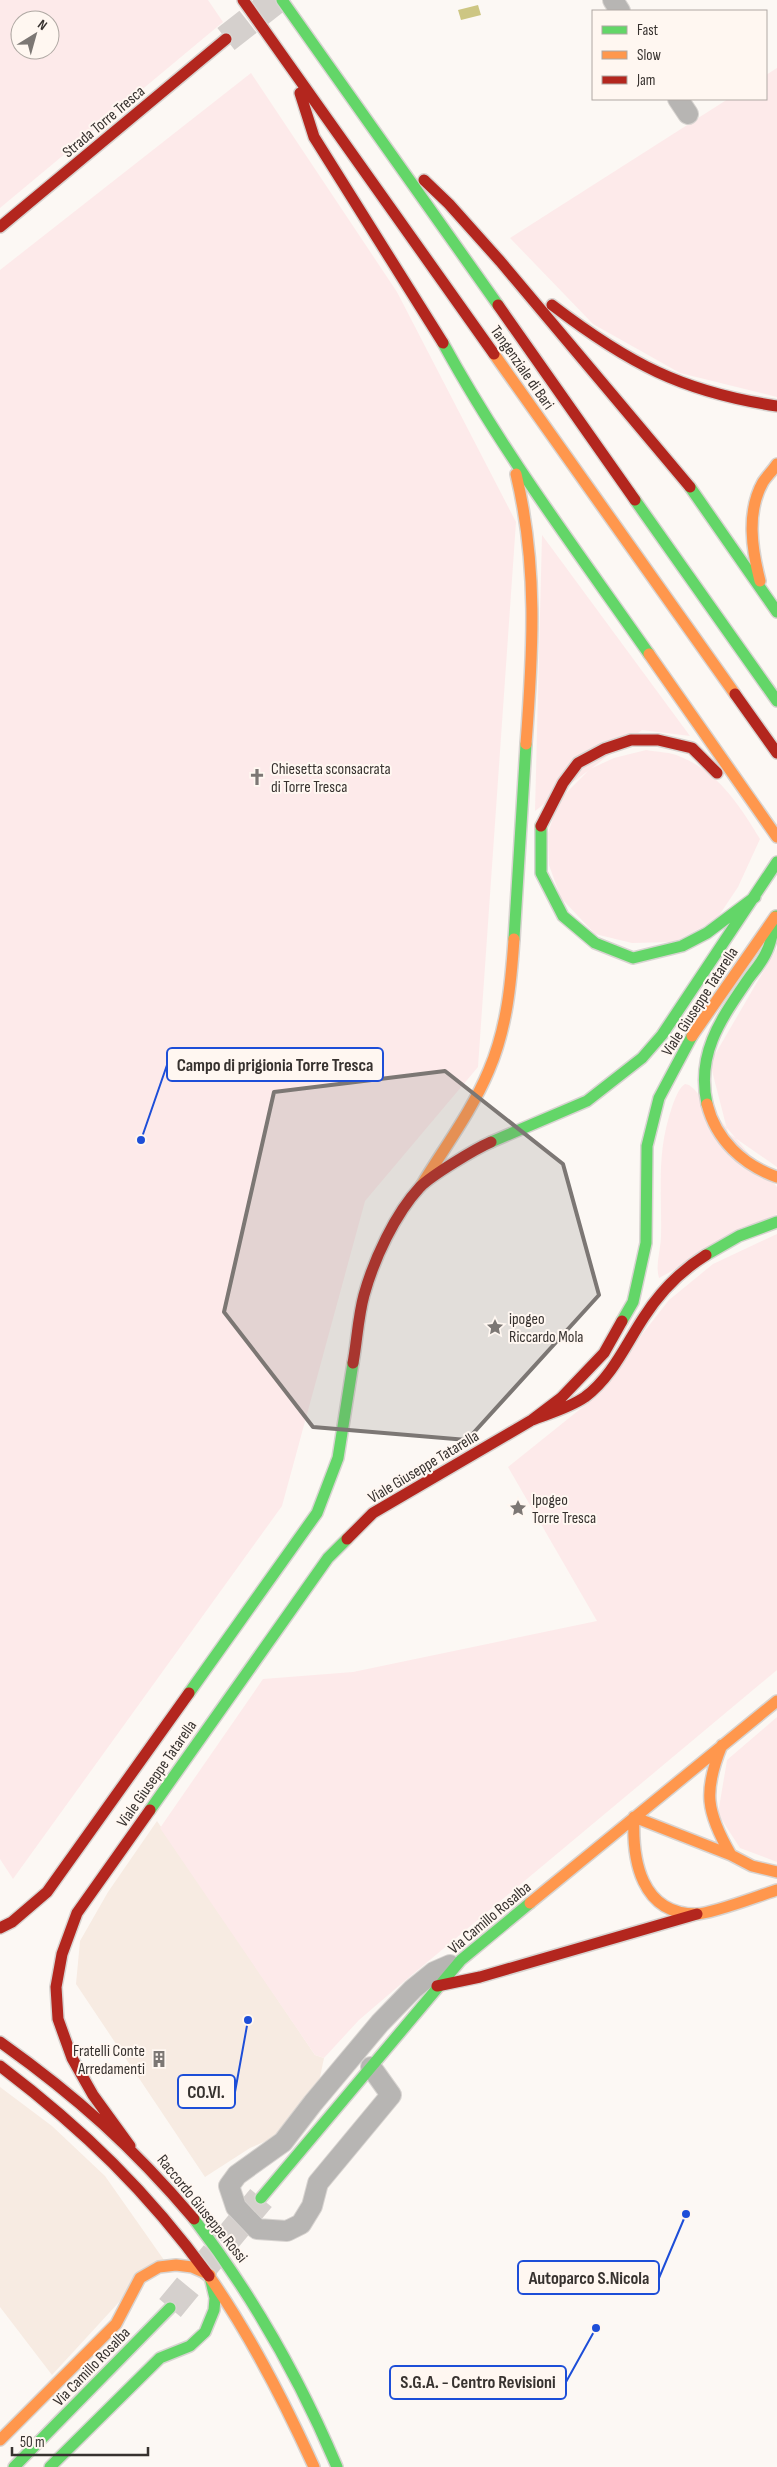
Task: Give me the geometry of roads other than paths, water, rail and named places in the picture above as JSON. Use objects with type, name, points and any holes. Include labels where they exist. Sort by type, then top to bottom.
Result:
[{"type":"main road","name":"Tangenziale di Bari","points":[[243,0],[777,753]]},
{"type":"main road","name":"Tangenziale di Bari","points":[[282,0],[777,701]]},
{"type":"main road","name":"Strada Torre Tresca","points":[[0,227],[226,39]]},
{"type":"main road","points":[[292,68],[314,137],[436,328],[471,394],[511,456],[777,837]]},
{"type":"main road","points":[[375,133],[449,204],[500,261],[683,477],[777,612]]},
{"type":"main road","points":[[500,261],[537,294],[617,352],[664,375],[720,396],[777,406]]},
{"type":"main road","points":[[421,1186],[470,1108],[489,1070],[502,1032],[509,997],[528,723],[532,579],[532,546],[524,502],[511,456]]},
{"type":"main road","points":[[777,464],[763,483],[753,514],[753,557],[764,593],[777,602]]},
{"type":"main road","points":[[755,897],[707,934],[682,946],[633,958],[595,943],[563,916],[541,873],[540,828],[563,783],[578,763],[604,749],[631,740],[658,740],[692,748],[770,826]]},
{"type":"main road","name":"Viale Giuseppe Tatarella","points":[[0,1928],[12,1922],[47,1892],[317,1513],[338,1458],[364,1295],[386,1238],[404,1208],[421,1186],[478,1147],[557,1116],[587,1101],[614,1082],[642,1058],[662,1035],[777,862]]},
{"type":"main road","points":[[776,914],[767,950],[715,1032],[704,1059],[703,1084],[707,1110],[721,1136],[741,1158],[767,1174],[777,1177]]},
{"type":"main road","name":"Viale Giuseppe Tatarella","points":[[130,2146],[80,2072],[63,2038],[56,1998],[63,1947],[77,1913],[328,1558],[374,1512],[532,1420],[561,1398],[587,1374],[604,1353],[633,1302],[646,1242],[645,1189],[647,1146],[658,1098],[687,1044],[776,914]]},
{"type":"main road","points":[[532,1420],[585,1396],[607,1373],[646,1313],[667,1288],[693,1265],[748,1232],[777,1222]]},
{"type":"main road","name":"Via Camillo Rosalba","points":[[261,2198],[371,2068],[437,1986],[461,1960],[777,1701]]},
{"type":"main road","points":[[722,1745],[708,1786],[708,1808],[714,1827],[731,1855]]},
{"type":"main road","points":[[697,1914],[679,1911],[666,1906],[641,1881],[635,1864],[633,1849],[634,1817],[731,1855],[752,1866],[777,1872]]},
{"type":"main road","points":[[437,1986],[480,1977],[777,1890]]},
{"type":"main road","name":"Raccordo Giuseppe Rossi","points":[[0,2042],[68,2093],[130,2146],[216,2245],[253,2300],[293,2368],[337,2467]]},
{"type":"main road","points":[[0,2066],[70,2120],[113,2161],[180,2235],[210,2275],[268,2369],[296,2423],[314,2467]]},
{"type":"main road","points":[[0,2440],[116,2324],[140,2278],[159,2267],[176,2265],[192,2267],[210,2275]]},
{"type":"main road","points":[[50,2467],[160,2358],[190,2346],[205,2332],[214,2310],[210,2275]]},
{"type":"main road","name":"Via Camillo Rosalba","points":[[14,2467],[170,2308]]},
{"type":"street","points":[[371,2068],[392,2095],[318,2183],[312,2206],[301,2224],[287,2231],[257,2229],[236,2207],[229,2186],[237,2175],[283,2142],[380,2023],[413,1989],[434,1972],[461,1960]]},
{"type":"tunnel","points":[[226,39],[276,0]]},
{"type":"tunnel","points":[[170,2308],[261,2198]]},
{"type":"place","name":"Chiesetta sconsacrata di Torre Tresca","points":[[257,777]]},
{"type":"place","name":"Campo di prigionia Torre Tresca","points":[[141,1140]]},
{"type":"place","name":"ipogeo Riccardo Mola","points":[[495,1327]]},
{"type":"place","name":"Ipogeo Torre Tresca","points":[[518,1508]]},
{"type":"place","name":"CO.VI.","points":[[248,2020]]},
{"type":"place","name":"Fratelli Conte Arredamenti","points":[[159,2059]]},
{"type":"place","name":"Autoparco S.Nicola","points":[[686,2214]]},
{"type":"place","name":"S.G.A. - Centro Revisioni","points":[[596,2328]]}]
